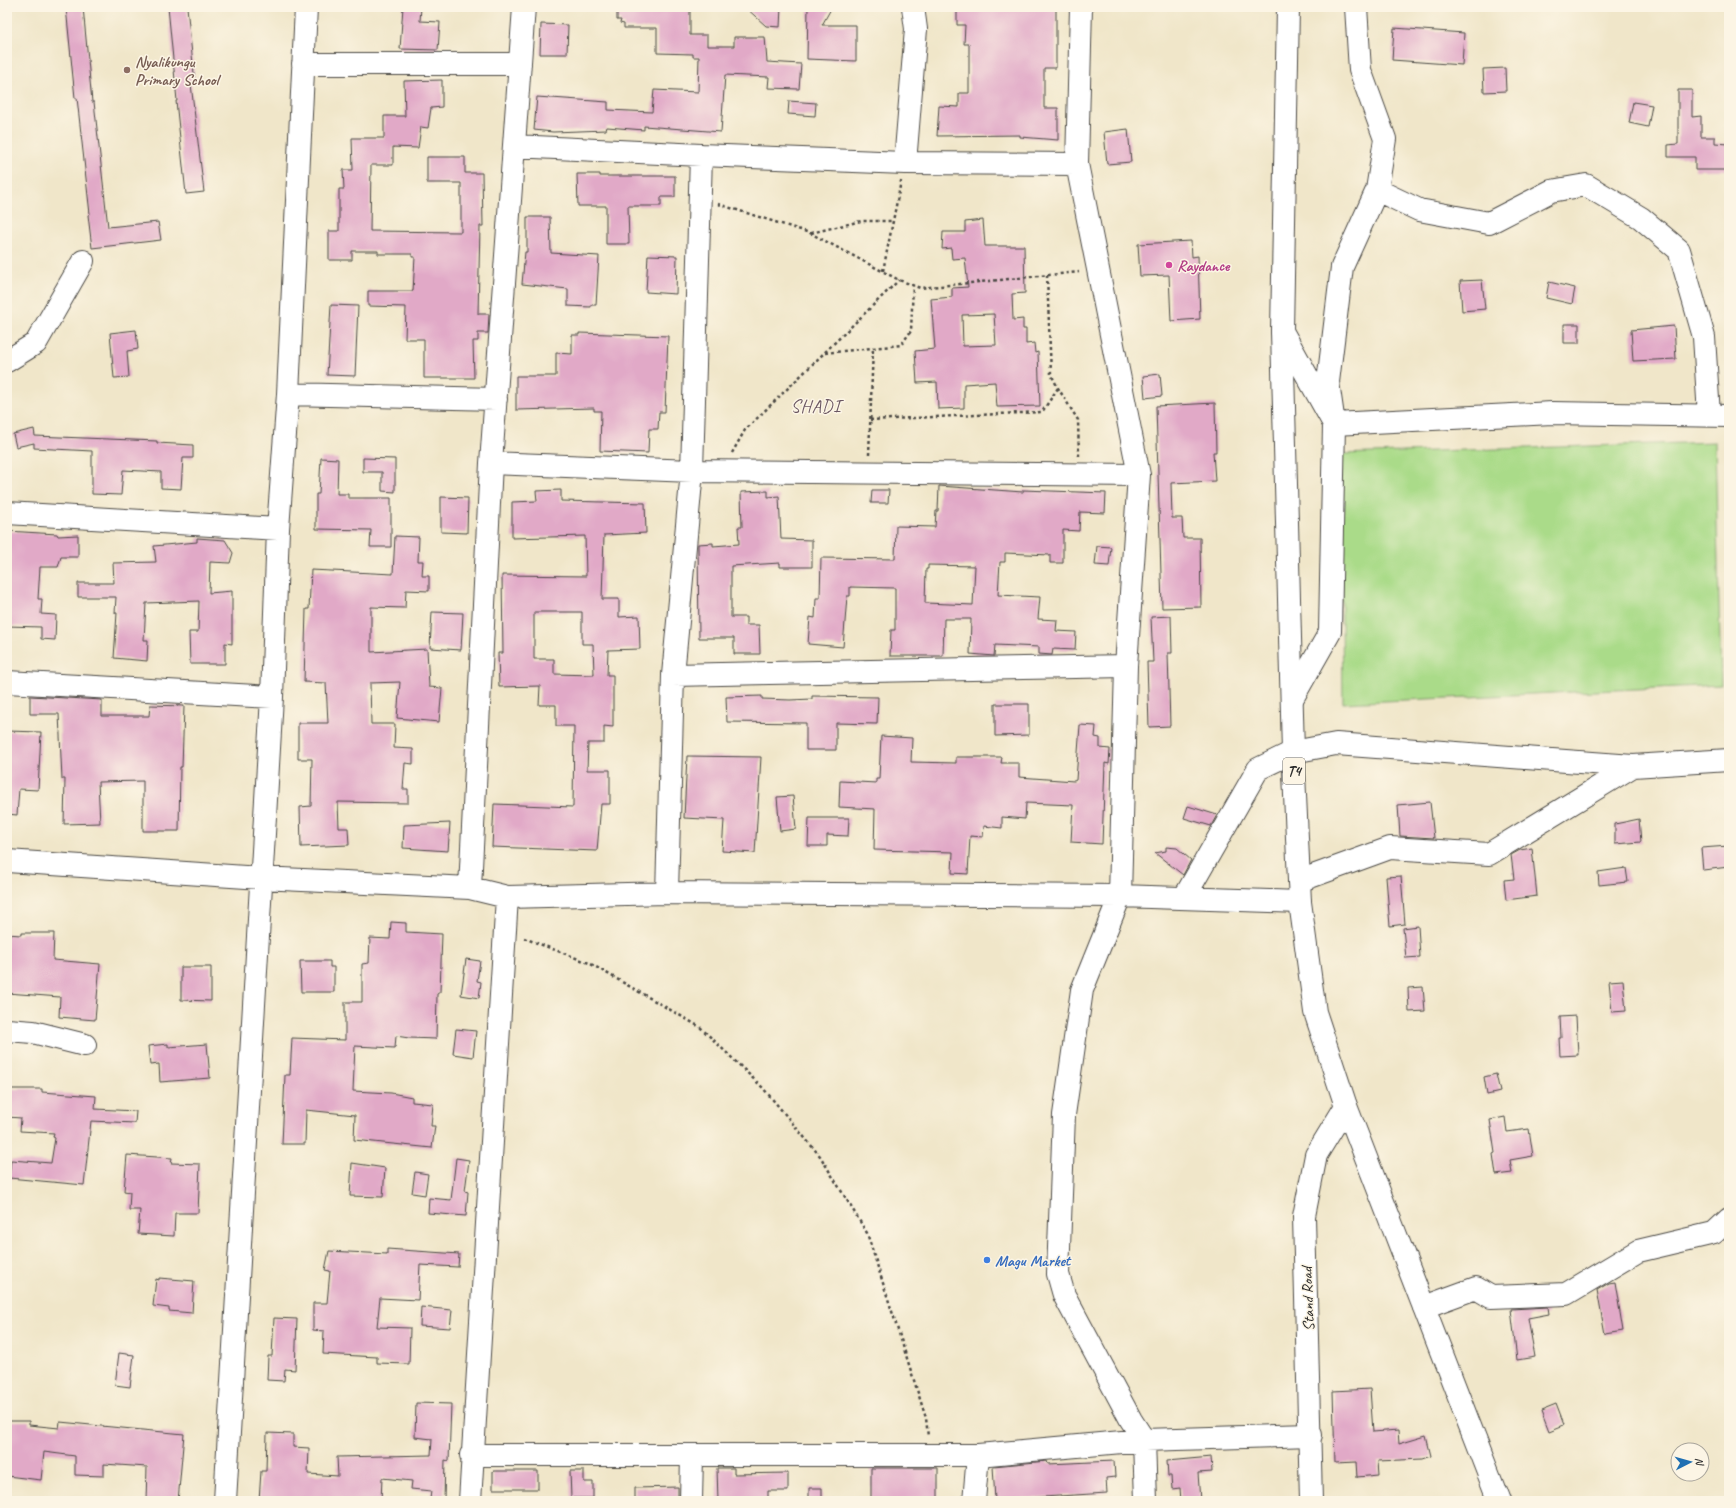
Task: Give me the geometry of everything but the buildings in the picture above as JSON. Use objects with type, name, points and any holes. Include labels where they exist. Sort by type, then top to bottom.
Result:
[{"type":"main road","points":[[225,1501],[272,697],[278,529],[288,394],[306,7]]},
{"type":"main road","points":[[470,888],[491,463],[524,7]]},
{"type":"main road","points":[[905,163],[916,29],[914,7]]},
{"type":"main road","points":[[1081,7],[1077,164],[1139,475],[1126,666],[1120,896],[1082,990],[1064,1116],[1058,1274],[1064,1295],[1144,1440],[1146,1501]]},
{"type":"main road","name":"T4","points":[[1288,7],[1282,331],[1293,752],[1299,891],[1315,1012],[1346,1106],[1499,1501]]},
{"type":"main road","points":[[1292,699],[1330,632],[1334,424],[1328,382],[1342,267],[1377,190],[1385,139],[1360,70],[1356,7]]},
{"type":"main road","points":[[303,64],[520,64]]},
{"type":"main road","points":[[514,146],[905,163],[1077,164]]},
{"type":"main road","points":[[667,893],[673,675],[692,470],[701,155]]},
{"type":"main road","points":[[1334,424],[1552,413],[1719,415],[1704,337],[1679,250],[1641,218],[1586,185],[1551,191],[1489,223],[1419,210],[1377,190]]},
{"type":"main road","points":[[7,361],[36,343],[83,261]]},
{"type":"main road","points":[[1282,331],[1334,424]]},
{"type":"main road","points":[[288,394],[496,399]]},
{"type":"main road","points":[[491,463],[721,471],[1139,475]]},
{"type":"main road","points":[[7,513],[278,529]]},
{"type":"main road","points":[[673,675],[1126,666]]},
{"type":"main road","points":[[7,682],[272,697]]},
{"type":"main road","points":[[1184,898],[1258,769],[1293,752],[1336,744],[1633,766],[1729,760]]},
{"type":"main road","points":[[7,861],[261,878],[470,888],[507,897],[667,893],[1120,896],[1184,898],[1299,891],[1390,848],[1489,854],[1633,766]]},
{"type":"main road","points":[[470,1501],[471,1455],[507,897]]},
{"type":"main road","points":[[7,1030],[33,1032],[85,1045]]},
{"type":"main road","name":"Stand Road","points":[[1311,1501],[1311,1435],[1304,1216],[1316,1155],[1346,1106]]},
{"type":"main road","points":[[1424,1307],[1476,1288],[1491,1297],[1566,1294],[1638,1251],[1714,1234],[1729,1219]]},
{"type":"main road","points":[[471,1455],[930,1456],[978,1454],[1144,1440],[1311,1435]]},
{"type":"main road","points":[[974,1501],[978,1454]]},
{"type":"main road","points":[[691,1501],[692,1455]]},
{"type":"path","points":[[883,271],[905,163]]},
{"type":"path","points":[[700,199],[810,233],[899,280],[920,288],[1098,270]]},
{"type":"path","points":[[810,233],[861,221],[893,221]]},
{"type":"path","points":[[1047,275],[1051,374],[1078,420],[1080,475]]},
{"type":"path","points":[[721,471],[745,430],[899,280]]},
{"type":"path","points":[[825,353],[901,345],[911,331],[913,285]]},
{"type":"path","points":[[868,472],[873,348]]},
{"type":"path","points":[[870,420],[1042,412],[1058,388]]},
{"type":"path","points":[[505,930],[589,963],[700,1027],[763,1088],[820,1156],[867,1233],[926,1418],[930,1456]]},
{"type":"green space","points":[[1715,442],[1721,685],[1343,703],[1340,454]]},
{"type":"place","name":"Nyalikungu Primary School","points":[[127,70]]},
{"type":"place","name":"Raydance","points":[[1169,265]]},
{"type":"place","name":"Magu Market","points":[[987,1260]]},
{"type":"district","name":"SHADI","points":[[816,406]]}]
